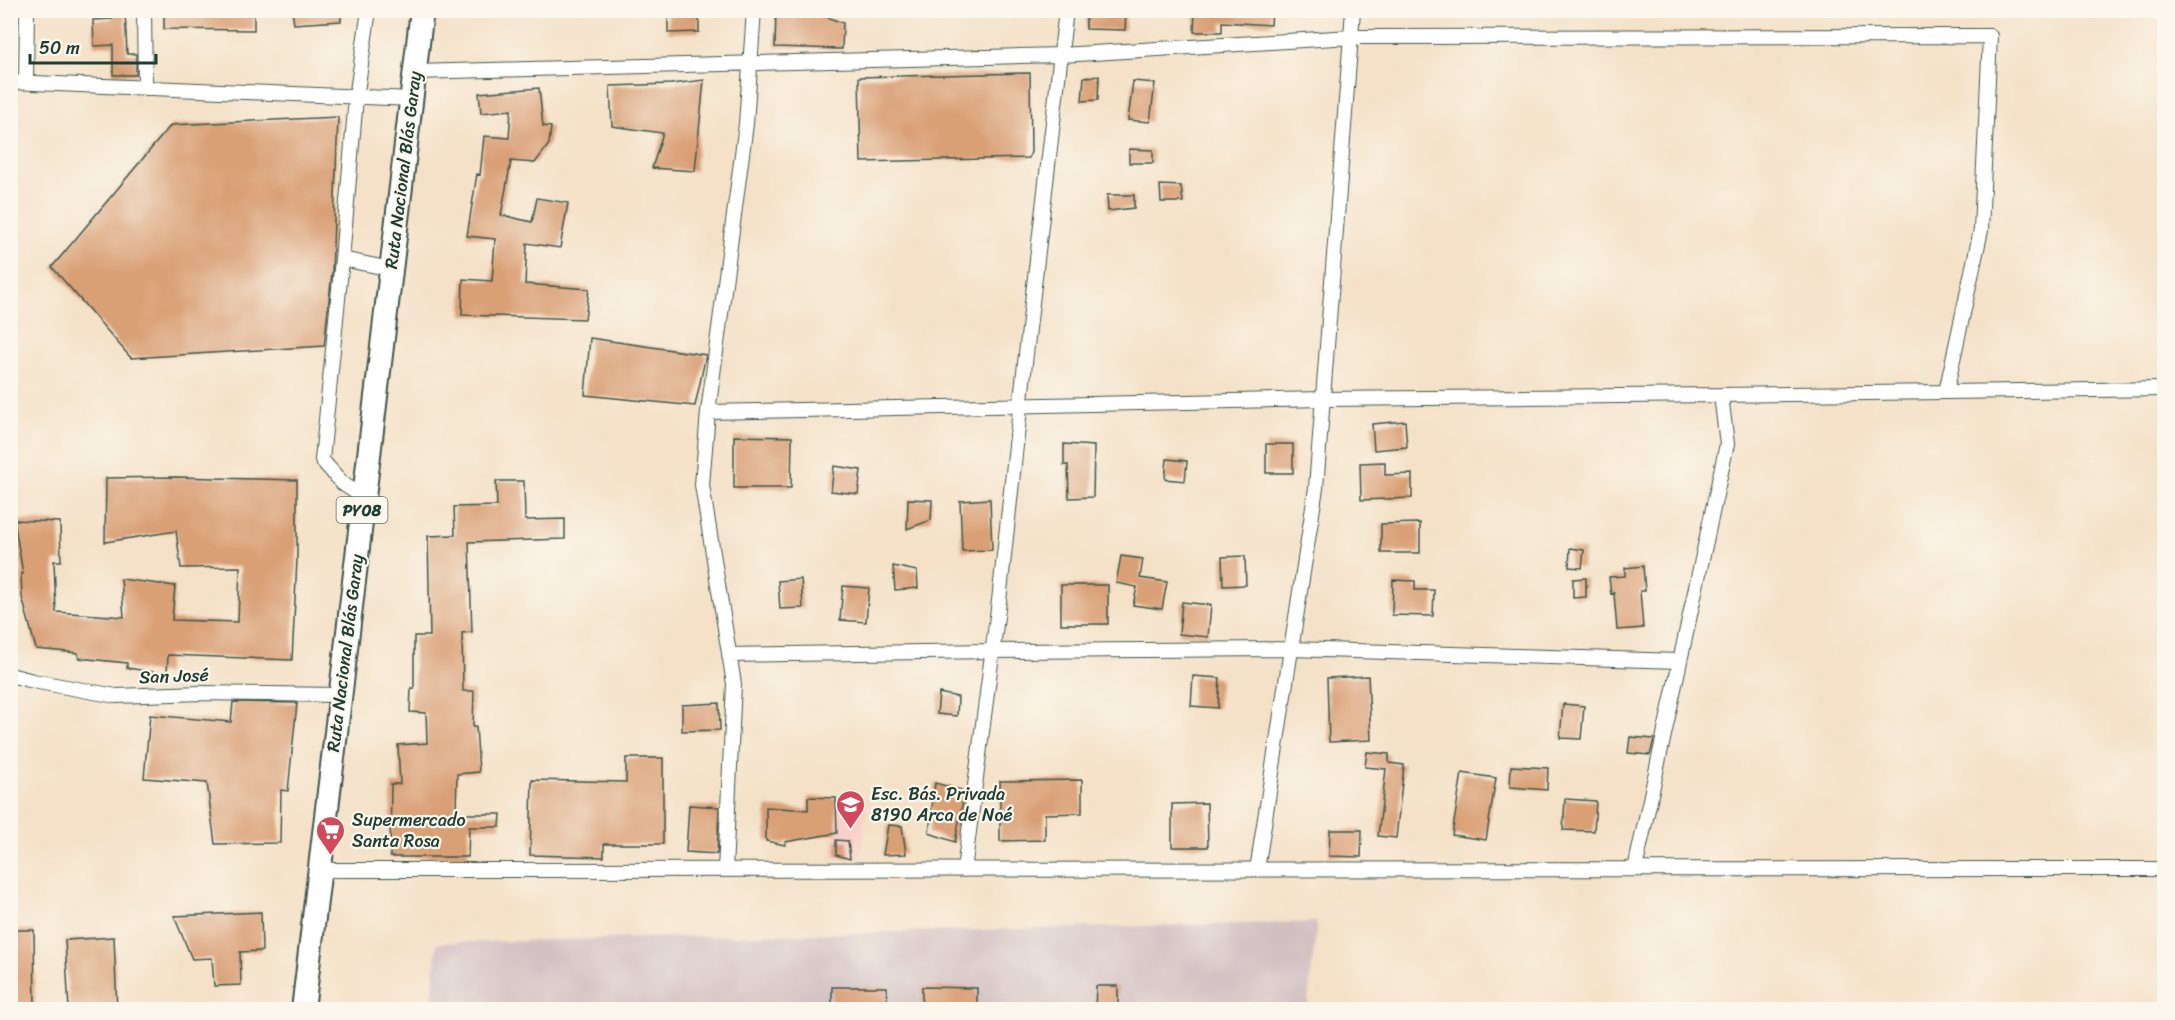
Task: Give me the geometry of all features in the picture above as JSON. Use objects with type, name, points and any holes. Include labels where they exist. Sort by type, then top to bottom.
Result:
[{"type":"highway","name":"Ruta Nacional Blás Garay","points":[[303,1010],[422,10]]},
{"type":"street","points":[[26,82],[27,10]]},
{"type":"street","points":[[144,10],[145,88]]},
{"type":"street","points":[[364,498],[342,483],[322,460],[356,98],[369,10]]},
{"type":"street","points":[[725,870],[734,684],[702,485],[708,412],[746,124],[754,10]]},
{"type":"street","points":[[964,870],[992,651],[1066,10]]},
{"type":"street","points":[[1257,870],[1316,488],[1353,10]]},
{"type":"street","points":[[415,72],[1061,55],[1351,37],[1990,36],[1982,230],[1946,392]]},
{"type":"street","points":[[10,82],[412,99]]},
{"type":"street","points":[[342,259],[391,269]]},
{"type":"street","points":[[708,412],[1323,399],[2164,389]]},
{"type":"street","points":[[1635,869],[1727,444],[1721,395]]},
{"type":"street","points":[[729,655],[1291,649],[1680,661]]},
{"type":"street","name":"San José","points":[[10,675],[116,696],[201,693],[340,695]]},
{"type":"street","points":[[318,870],[2164,869]]},
{"type":"shaded area","name":"Esc. Bás. Privada 8190 Arca de Noé","points":[[840,799],[867,800],[861,857],[831,859]]},
{"type":"shaded area","points":[[1317,922],[1307,1009],[431,1010],[437,943]]},
{"type":"building","points":[[112,10],[125,10],[127,54],[136,54],[136,75],[113,75],[113,45],[94,46],[93,20],[112,19]]},
{"type":"building","points":[[164,10],[254,10],[254,30],[164,29]]},
{"type":"building","points":[[292,10],[341,10],[341,21],[294,24]]},
{"type":"building","points":[[668,10],[699,10],[699,32],[668,33]]},
{"type":"building","points":[[776,10],[821,10],[821,15],[843,23],[842,49],[775,47]]},
{"type":"building","points":[[1106,10],[1126,10],[1125,30],[1086,29],[1086,11],[1106,12]]},
{"type":"building","points":[[1195,10],[1272,10],[1271,25],[1222,22],[1222,32],[1194,32]]},
{"type":"building","points":[[1030,73],[1031,152],[1029,158],[861,162],[859,77]]},
{"type":"building","points":[[1099,76],[1098,100],[1082,101],[1084,77]]},
{"type":"building","points":[[704,80],[695,171],[652,168],[663,133],[612,126],[610,86],[671,84]]},
{"type":"building","points":[[1133,81],[1155,83],[1150,122],[1128,120]]},
{"type":"building","points":[[539,88],[543,126],[551,127],[549,144],[535,163],[511,161],[501,215],[532,222],[537,198],[568,203],[560,248],[527,243],[525,284],[589,289],[585,319],[462,315],[463,279],[492,281],[495,239],[467,236],[477,174],[480,175],[484,136],[509,138],[511,110],[481,113],[479,93]]},
{"type":"building","points":[[338,117],[332,273],[324,346],[131,358],[52,267],[171,125]]},
{"type":"building","points":[[1129,149],[1153,150],[1153,163],[1129,163]]},
{"type":"building","points":[[1160,185],[1181,186],[1183,202],[1161,202]]},
{"type":"building","points":[[1107,195],[1134,195],[1134,208],[1108,211]]},
{"type":"building","points":[[590,338],[706,355],[695,406],[585,395]]},
{"type":"building","points":[[1405,421],[1407,447],[1374,450],[1372,424]]},
{"type":"building","points":[[734,436],[792,437],[791,488],[734,488]]},
{"type":"building","points":[[1064,444],[1094,446],[1093,497],[1069,498],[1068,465],[1064,465]]},
{"type":"building","points":[[1266,444],[1293,444],[1293,473],[1266,473]]},
{"type":"building","points":[[1167,459],[1187,461],[1185,481],[1165,479]]},
{"type":"building","points":[[1385,462],[1385,475],[1412,474],[1412,498],[1361,500],[1360,463]]},
{"type":"building","points":[[834,466],[861,470],[858,494],[831,491]]},
{"type":"building","points":[[106,478],[297,480],[297,560],[292,660],[168,655],[167,674],[127,668],[127,663],[79,658],[78,653],[36,649],[22,597],[21,574],[23,574],[14,520],[60,522],[61,561],[54,561],[56,612],[124,617],[121,579],[175,586],[172,620],[238,622],[240,567],[181,568],[176,531],[105,542]]},
{"type":"building","points":[[496,481],[524,481],[525,520],[565,519],[565,539],[469,542],[472,632],[462,633],[463,691],[474,691],[473,727],[476,726],[479,772],[457,774],[456,814],[501,814],[500,827],[469,827],[468,857],[390,857],[391,784],[400,784],[398,745],[427,743],[426,713],[410,712],[411,688],[414,689],[414,636],[430,636],[428,536],[455,535],[454,507],[497,506]]},
{"type":"building","points":[[908,499],[932,500],[931,520],[907,529]]},
{"type":"building","points":[[990,499],[992,550],[962,551],[960,501]]},
{"type":"building","points":[[1420,523],[1420,553],[1381,553],[1381,524]]},
{"type":"building","points":[[1570,548],[1584,550],[1582,568],[1569,567]]},
{"type":"building","points":[[1121,556],[1143,559],[1140,578],[1167,582],[1162,609],[1133,605],[1137,587],[1116,583]]},
{"type":"building","points":[[1245,556],[1246,585],[1223,586],[1222,557]]},
{"type":"building","points":[[893,566],[917,571],[918,588],[895,590]]},
{"type":"building","points":[[1643,566],[1645,591],[1640,591],[1643,628],[1617,630],[1614,593],[1611,594],[1609,577],[1625,576],[1625,568]]},
{"type":"building","points":[[1586,578],[1586,597],[1573,598],[1573,579]]},
{"type":"building","points":[[801,579],[803,608],[780,609],[778,581]]},
{"type":"building","points":[[1393,580],[1415,581],[1415,590],[1434,590],[1433,616],[1392,615]]},
{"type":"building","points":[[1061,585],[1108,585],[1108,624],[1061,624]]},
{"type":"building","points":[[843,586],[869,588],[866,622],[840,620]]},
{"type":"building","points":[[1182,602],[1211,605],[1208,637],[1179,634]]},
{"type":"building","points":[[1193,676],[1220,678],[1218,708],[1191,706]]},
{"type":"building","points":[[1368,676],[1371,740],[1329,742],[1327,678]]},
{"type":"building","points":[[939,693],[958,697],[957,716],[937,714]]},
{"type":"building","points":[[233,702],[297,703],[288,791],[281,790],[280,843],[215,844],[207,783],[144,778],[150,715],[231,722]]},
{"type":"building","points":[[719,703],[720,730],[682,731],[682,705]]},
{"type":"building","points":[[1563,704],[1584,706],[1581,739],[1560,738]]},
{"type":"building","points":[[1630,737],[1654,739],[1650,755],[1628,753]]},
{"type":"building","points":[[1367,752],[1389,754],[1389,763],[1404,765],[1396,838],[1378,836],[1386,769],[1365,767]]},
{"type":"building","points":[[626,758],[663,758],[663,844],[604,844],[604,857],[530,855],[532,780],[626,782]]},
{"type":"building","points":[[1511,766],[1548,768],[1547,790],[1510,787]]},
{"type":"building","points":[[1462,773],[1496,778],[1486,840],[1452,835]]},
{"type":"building","points":[[1082,780],[1082,813],[1045,814],[1045,840],[1000,841],[1000,781]]},
{"type":"building","points":[[935,783],[965,791],[955,842],[929,833]]},
{"type":"building","points":[[808,797],[836,798],[837,833],[785,842],[785,845],[766,841],[766,807],[808,810]]},
{"type":"building","points":[[1565,799],[1596,801],[1594,831],[1563,830]]},
{"type":"building","points":[[1207,803],[1208,847],[1172,847],[1172,804]]},
{"type":"building","points":[[689,805],[719,807],[717,854],[686,852]]},
{"type":"building","points":[[888,825],[902,826],[906,854],[883,855]]},
{"type":"building","points":[[1330,830],[1362,830],[1361,857],[1329,856]]},
{"type":"building","points":[[836,840],[848,841],[850,859],[836,855]]},
{"type":"building","points":[[261,912],[262,951],[240,952],[241,985],[214,986],[212,958],[192,959],[174,916]]},
{"type":"building","points":[[10,930],[34,930],[35,1010],[10,1010]]},
{"type":"building","points":[[114,937],[117,1010],[69,1010],[65,940]]},
{"type":"building","points":[[1096,986],[1118,986],[1118,1010],[1095,1010]]},
{"type":"building","points":[[832,987],[887,987],[887,1010],[832,1010]]},
{"type":"building","points":[[922,987],[977,988],[977,1010],[922,1010]]},
{"type":"place","name":"Esc. Bás. Privada 8190 Arca de Noé","points":[[850,830]]},
{"type":"place","name":"Supermercado Santa Rosa","points":[[331,856]]}]
